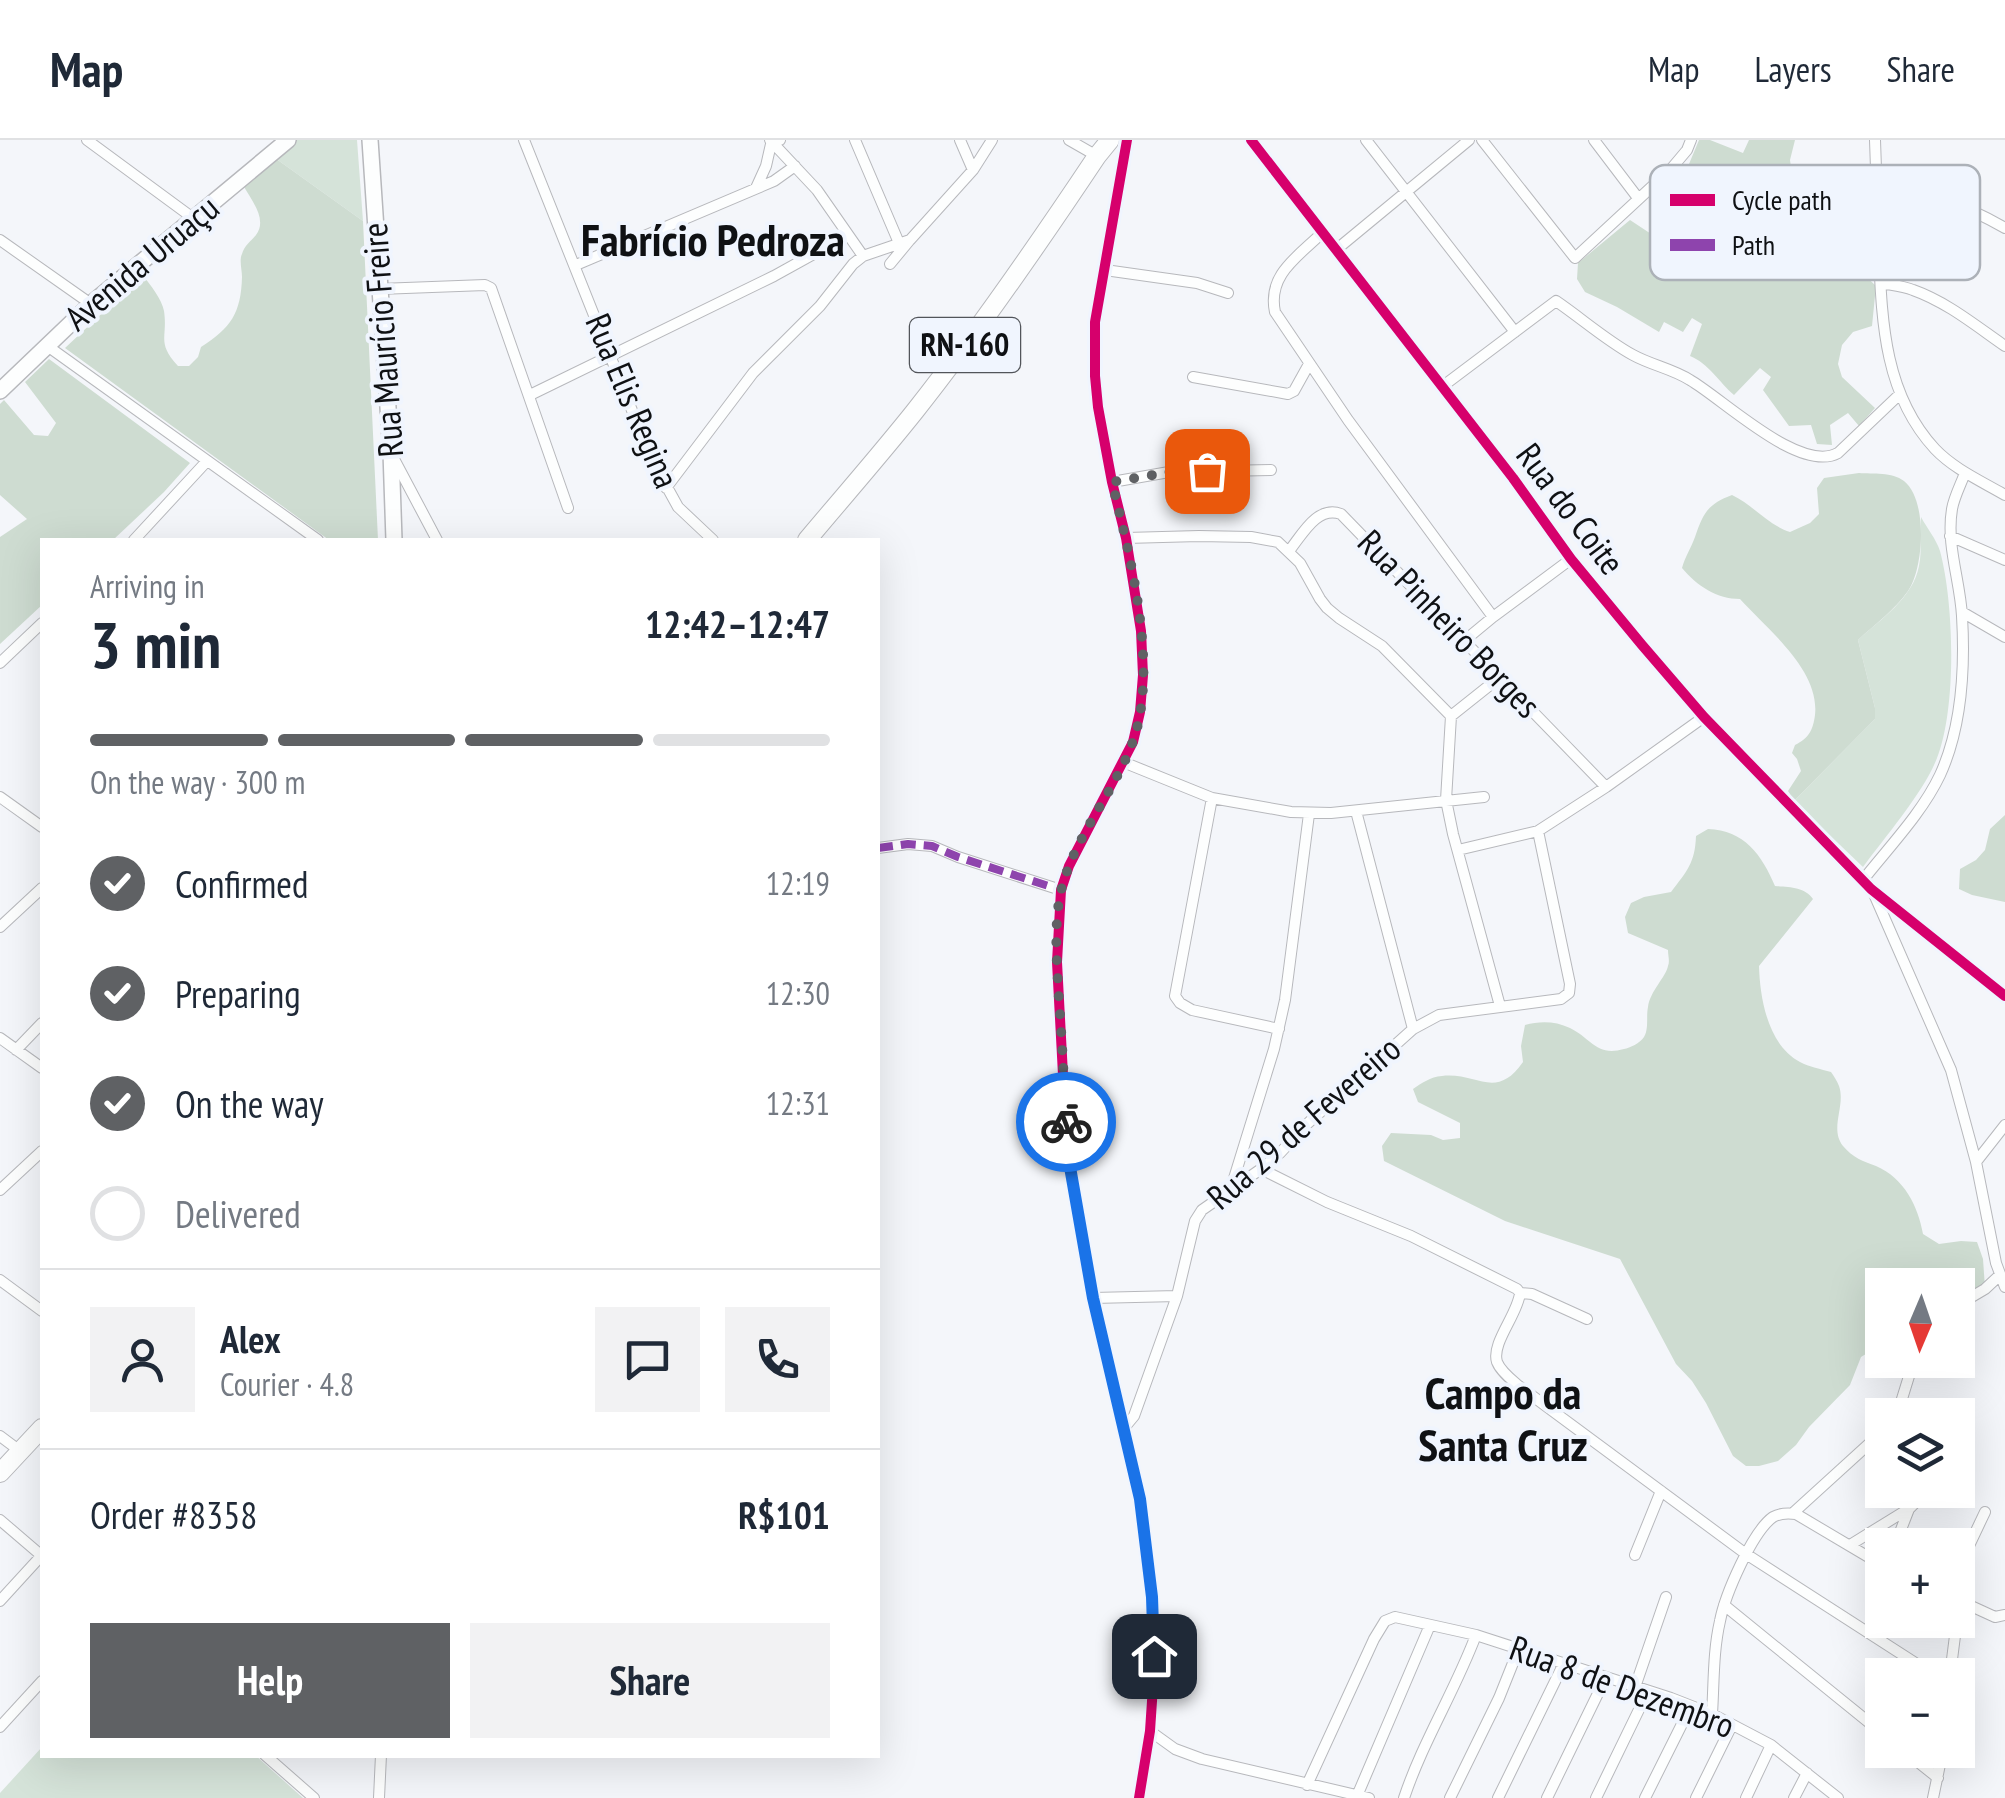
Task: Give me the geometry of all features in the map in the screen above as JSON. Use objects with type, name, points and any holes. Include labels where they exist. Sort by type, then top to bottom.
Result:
[{"type":"main road","name":"RN-160","points":[[809,538],[960,353],[1110,140]]},
{"type":"main road","points":[[0,1473],[40,1430]]},
{"type":"street","points":[[87,140],[194,218]]},
{"type":"street","name":"Avenida Uruaçu","points":[[2,384],[90,304],[288,140]]},
{"type":"street","name":"Rua Maurício Freire","points":[[370,140],[394,538]]},
{"type":"street","name":"Rua Elis Regina","points":[[524,140],[666,488],[678,507],[710,538]]},
{"type":"street","points":[[856,140],[904,242]]},
{"type":"street","points":[[960,140],[973,170]]},
{"type":"street","points":[[890,264],[904,242],[973,170],[992,140]]},
{"type":"street","points":[[1069,140],[1097,156]]},
{"type":"street","points":[[1127,140],[1095,322],[1094,376],[1142,631],[1140,712],[1133,742],[1069,866],[1061,890],[1057,962],[1067,1150],[1093,1298],[1140,1499],[1152,1597],[1150,1731],[1138,1798]]},
{"type":"street","name":"Rua do Coite","points":[[1251,140],[1572,559],[1704,716],[1867,884]]},
{"type":"street","points":[[1366,140],[1515,332]]},
{"type":"street","points":[[1337,249],[1469,140]]},
{"type":"street","points":[[1482,140],[1575,258],[1650,187]]},
{"type":"street","points":[[1594,140],[1638,198]]},
{"type":"street","points":[[1674,165],[1691,140]]},
{"type":"street","points":[[1875,140],[1876,165]]},
{"type":"street","points":[[756,188],[774,141]]},
{"type":"street","points":[[774,141],[817,190],[863,256]]},
{"type":"street","points":[[576,265],[784,176],[795,166]]},
{"type":"street","points":[[1980,215],[2005,228]]},
{"type":"street","points":[[1324,232],[1275,283],[1275,312],[1493,617]]},
{"type":"street","points":[[530,395],[774,276],[848,235]]},
{"type":"street","points":[[0,240],[90,304]]},
{"type":"street","points":[[666,488],[753,373],[820,306],[854,264],[863,256],[904,242]]},
{"type":"street","points":[[1105,270],[1198,283],[1228,292]]},
{"type":"street","points":[[1880,280],[1886,348],[1900,394],[1913,418],[1933,447],[1966,473],[2005,495]]},
{"type":"street","points":[[1880,283],[1912,290],[1951,308],[2005,346]]},
{"type":"street","points":[[380,289],[487,285],[491,288],[568,508]]},
{"type":"street","points":[[1442,386],[1556,300],[1633,355],[1686,377],[1778,442],[1816,458],[1838,453],[1900,394]]},
{"type":"street","points":[[46,344],[315,538]]},
{"type":"street","points":[[1193,377],[1288,394],[1309,364]]},
{"type":"street","points":[[391,452],[435,538]]},
{"type":"street","points":[[138,538],[208,461]]},
{"type":"street","points":[[1112,482],[1170,472],[1270,470]]},
{"type":"street","points":[[1867,884],[1926,800],[1948,754],[1961,685],[1962,612],[1950,536],[1952,507],[1966,473]]},
{"type":"street","name":"Rua Pinheiro Borges","points":[[1289,551],[1322,514],[1330,510],[1341,514],[1606,786]]},
{"type":"street","points":[[1126,538],[1199,536],[1278,542],[1300,563],[1328,608],[1382,646],[1452,716]]},
{"type":"street","points":[[1950,536],[2005,560]]},
{"type":"street","points":[[1464,642],[1572,559]]},
{"type":"street","points":[[1962,612],[2005,637]]},
{"type":"street","points":[[0,662],[40,626]]},
{"type":"street","points":[[1500,677],[1452,716],[1446,800],[1500,1006]]},
{"type":"street","points":[[1458,850],[1538,830],[1704,716]]},
{"type":"street","points":[[1123,762],[1212,798],[1309,814],[1484,797]]},
{"type":"street","points":[[0,797],[40,826]]},
{"type":"street","points":[[1212,798],[1176,998],[1204,1014],[1279,1029]]},
{"type":"street","points":[[1356,811],[1413,1029]]},
{"type":"street","points":[[1231,1188],[1279,1029],[1309,814]]},
{"type":"street","name":"Rua 29 de Fevereiro","points":[[1124,1428],[1134,1416],[1177,1296],[1195,1221],[1202,1210],[1261,1169],[1413,1029],[1439,1014],[1561,999],[1569,993],[1538,830]]},
{"type":"street","points":[[880,848],[932,846],[1061,890]]},
{"type":"street","points":[[1867,884],[2005,996]]},
{"type":"street","points":[[1867,884],[1951,1070],[2005,1287]]},
{"type":"street","points":[[0,926],[40,890]]},
{"type":"street","points":[[16,1050],[40,1025]]},
{"type":"street","points":[[0,1038],[40,1067]]},
{"type":"street","points":[[1976,1162],[2005,1124]]},
{"type":"street","points":[[0,1190],[40,1153]]},
{"type":"street","points":[[1261,1169],[1317,1198],[1411,1236],[1520,1293],[1532,1294],[1587,1319]]},
{"type":"street","points":[[1975,1295],[1998,1269],[2005,1249]]},
{"type":"street","points":[[0,1280],[40,1310]]},
{"type":"street","points":[[1520,1293],[1496,1355],[1498,1366],[1519,1386],[1746,1554],[1908,1658]]},
{"type":"street","points":[[1093,1298],[1177,1296]]},
{"type":"street","points":[[0,1436],[20,1451]]},
{"type":"street","points":[[1792,1513],[1865,1447]]},
{"type":"street","points":[[1635,1555],[1661,1491]]},
{"type":"street","points":[[1850,1545],[1910,1508]]},
{"type":"street","points":[[1902,1528],[1910,1508]]},
{"type":"street","points":[[1975,1533],[1985,1512]]},
{"type":"street","points":[[1712,1714],[1714,1654],[1724,1605],[1746,1554],[1772,1518],[1792,1513],[1865,1554]]},
{"type":"street","points":[[0,1520],[40,1553]]},
{"type":"street","points":[[0,1601],[40,1557]]},
{"type":"street","points":[[1634,1687],[1666,1597]]},
{"type":"street","points":[[1724,1605],[1865,1719]]},
{"type":"street","points":[[1975,1608],[1995,1618],[2005,1616]]},
{"type":"street","name":"Rua 8 de Dezembro","points":[[1306,1785],[1374,1639],[1388,1618],[1399,1617],[1519,1648],[1712,1714],[1771,1745],[1838,1798]]},
{"type":"street","points":[[1150,1731],[1175,1749],[1202,1759],[1363,1797],[1430,1625]]},
{"type":"street","points":[[1404,1798],[1476,1635]]},
{"type":"street","points":[[1450,1798],[1504,1688],[1519,1648]]},
{"type":"street","points":[[1498,1798],[1564,1663]]},
{"type":"street","points":[[1547,1798],[1606,1678]]},
{"type":"street","points":[[0,1727],[40,1683]]},
{"type":"street","points":[[1596,1798],[1648,1692]]},
{"type":"street","points":[[1645,1798],[1691,1706]]},
{"type":"street","points":[[1696,1798],[1732,1724]]},
{"type":"street","points":[[1746,1798],[1771,1745]]},
{"type":"street","points":[[268,1758],[314,1798]]},
{"type":"street","points":[[380,1798],[381,1758]]},
{"type":"street","points":[[1926,1768],[1938,1778]]},
{"type":"street","points":[[1934,1798],[1940,1768]]},
{"type":"street","points":[[1794,1798],[1807,1772]]},
{"type":"shaded area","points":[[295,140],[357,140],[363,221],[275,158]]},
{"type":"shaded area","points":[[1699,140],[1710,140],[1743,153],[1749,140],[1795,140],[1791,165],[1689,164]]},
{"type":"shaded area","points":[[275,158],[363,221],[378,538],[326,538],[65,348],[143,275],[163,306],[167,351],[178,366],[189,366],[201,347],[227,326],[236,310],[241,290],[241,256],[260,223],[243,185]]},
{"type":"shaded area","points":[[1630,220],[1650,233],[1650,280],[1870,280],[1876,286],[1872,326],[1853,332],[1842,345],[1838,364],[1842,377],[1875,408],[1859,426],[1848,413],[1830,425],[1832,445],[1817,444],[1811,425],[1789,426],[1763,390],[1771,377],[1760,368],[1734,395],[1690,356],[1702,324],[1692,318],[1683,332],[1664,322],[1659,332],[1585,292],[1577,279],[1578,263]]},
{"type":"shaded area","points":[[49,359],[190,463],[115,538],[40,538],[40,607],[0,644],[0,537],[27,519],[0,495],[0,404],[4,400],[34,435],[48,436],[56,423],[25,382]]},
{"type":"shaded area","points":[[1859,473],[1894,476],[1912,490],[1920,518],[1918,567],[1903,598],[1858,640],[1875,719],[1794,801],[1788,791],[1801,771],[1792,753],[1795,745],[1810,733],[1815,715],[1809,682],[1790,652],[1740,599],[1708,590],[1682,568],[1704,516],[1724,498],[1732,495],[1790,532],[1819,514],[1817,488],[1824,478]]},
{"type":"shaded area","points":[[1921,517],[1940,551],[1945,573],[1951,655],[1948,711],[1931,771],[1863,867],[1794,801],[1875,719],[1858,640],[1895,607],[1916,578]]},
{"type":"shaded area","points":[[2005,815],[2005,902],[1959,889],[1960,869],[1985,850],[1990,829]]},
{"type":"shaded area","points":[[1708,829],[1742,839],[1764,864],[1775,886],[1801,890],[1813,899],[1759,966],[1761,993],[1773,1033],[1800,1062],[1831,1072],[1841,1094],[1839,1139],[1858,1159],[1886,1171],[1902,1185],[1913,1203],[1923,1234],[1939,1244],[1977,1242],[1983,1259],[1985,1288],[1975,1291],[1975,1268],[1865,1268],[1865,1355],[1850,1385],[1796,1445],[1778,1461],[1759,1466],[1746,1466],[1733,1456],[1706,1403],[1676,1364],[1620,1259],[1505,1221],[1384,1161],[1382,1146],[1391,1133],[1431,1135],[1443,1140],[1460,1138],[1460,1123],[1418,1102],[1413,1089],[1442,1076],[1495,1083],[1504,1080],[1523,1062],[1525,1025],[1548,1022],[1564,1026],[1607,1051],[1635,1045],[1642,1039],[1649,1001],[1669,964],[1668,950],[1628,933],[1625,917],[1631,903],[1671,892],[1689,866],[1696,836]]},
{"type":"shaded area","points":[[40,1749],[40,1758],[258,1758],[303,1798],[0,1798],[0,1793]]},
{"type":"marked path","points":[[880,848],[932,846],[1061,890]]},
{"type":"cycle path","points":[[1127,140],[1095,322],[1095,376],[1141,631],[1140,712],[1133,742],[1069,866],[1061,890],[1057,962],[1067,1150],[1093,1298],[1140,1499],[1152,1597],[1155,1656],[1150,1731],[1139,1798]]},
{"type":"cycle path","points":[[1251,140],[1513,478],[1571,559],[1704,717],[1871,889],[2005,996]]},
{"type":"way so far","points":[[1066,1122],[1057,962],[1061,890],[1100,802],[1133,742],[1143,675],[1142,631],[1112,482],[1170,472],[1207,471]]},
{"type":"district","name":"Fabrício Pedroza","points":[[713,240]]},
{"type":"district","name":"Campo da Santa Cruz","points":[[1503,1419]]},
{"type":"route","points":[[1066,1122],[1067,1150],[1093,1298],[1147,1541],[1154,1656]]}]
